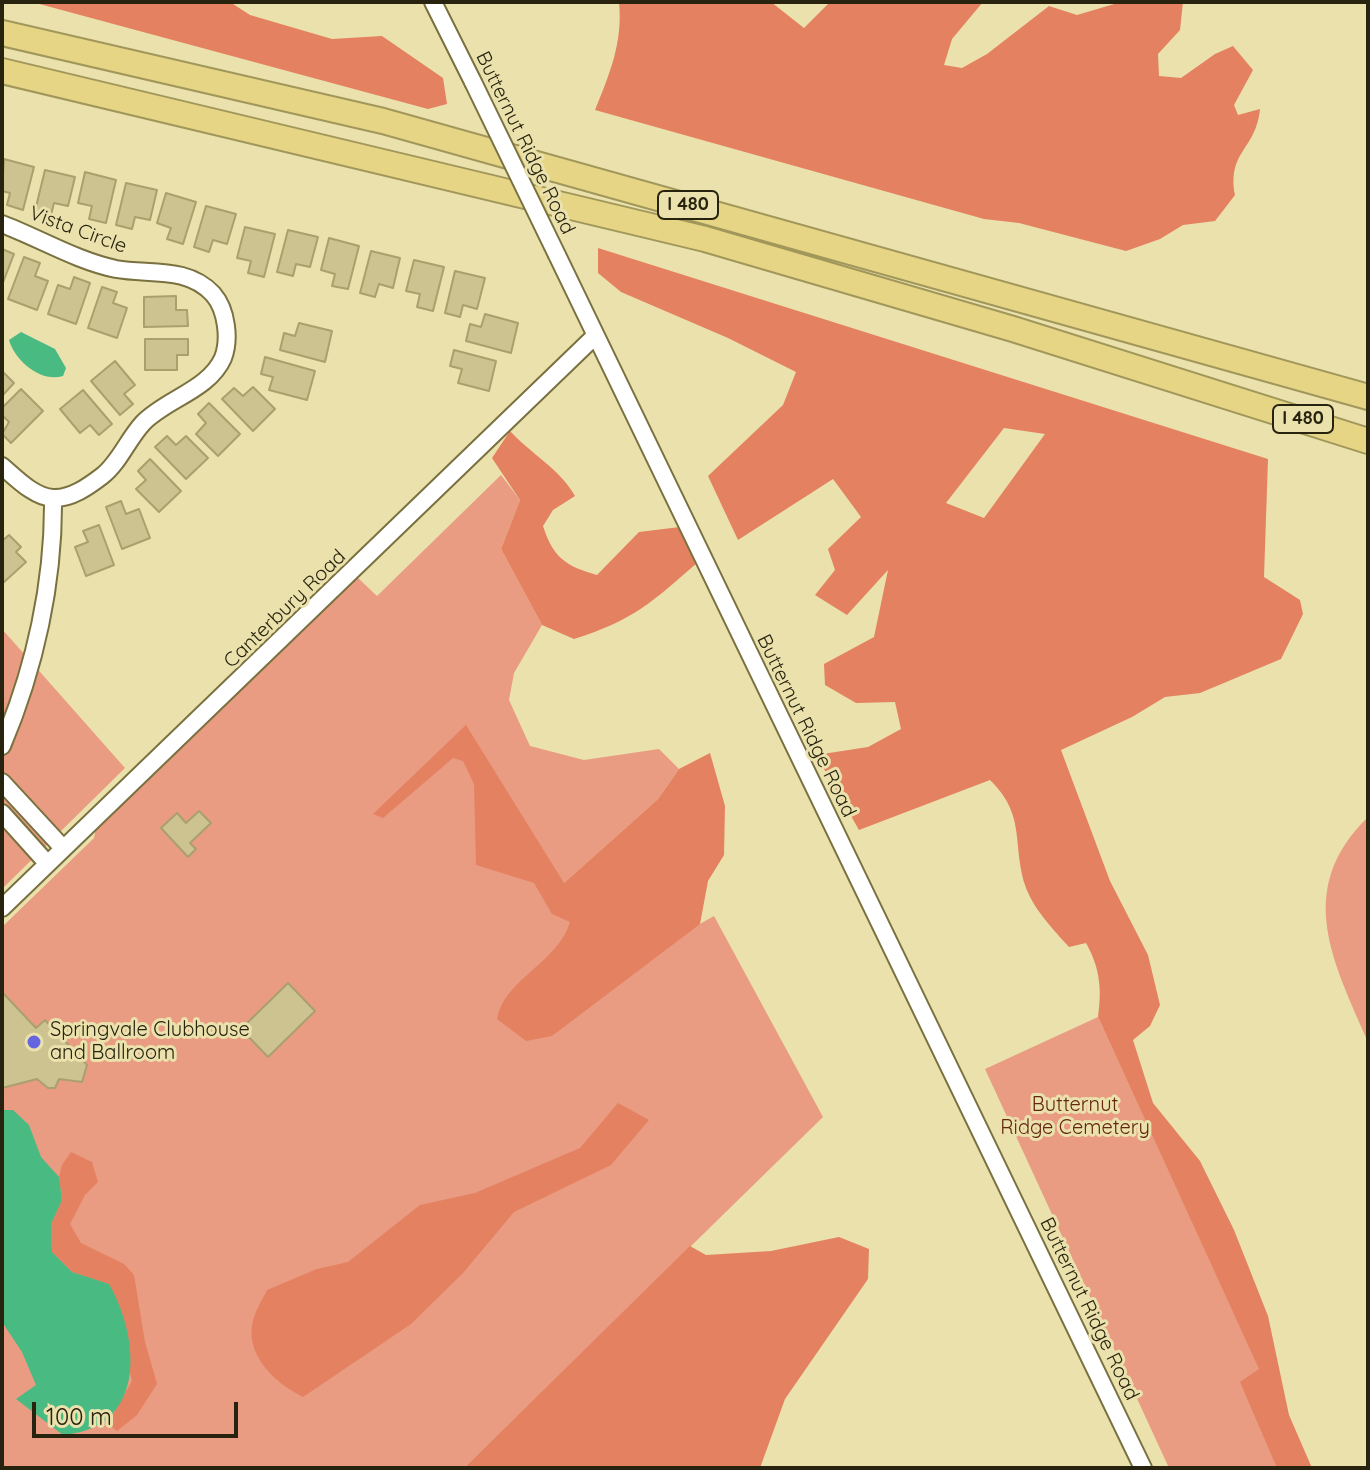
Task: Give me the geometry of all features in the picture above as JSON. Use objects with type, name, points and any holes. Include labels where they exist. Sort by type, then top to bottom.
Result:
[{"type":"highway","name":"I 480","points":[[2,33],[383,121],[1368,397]]},
{"type":"highway","name":"I 480","points":[[2,71],[705,239],[1013,329],[1368,441]]},
{"type":"street","name":"Butternut Ridge Road","points":[[433,2],[1143,1468]]},
{"type":"street","name":"Vista Circle","points":[[2,224],[115,269],[189,277],[213,294],[223,312],[227,335],[222,359],[199,386],[168,403],[144,422],[106,473],[81,491],[53,498]]},
{"type":"street","name":"Canterbury Road","points":[[2,908],[46,862],[182,737],[595,336]]},
{"type":"street","points":[[2,466],[25,486],[53,498],[53,547],[47,595],[2,746]]},
{"type":"street","points":[[2,782],[62,847]]},
{"type":"street","points":[[2,813],[46,862]]},
{"type":"green space","points":[[501,475],[520,500],[501,549],[542,625],[514,673],[509,700],[530,746],[584,760],[659,749],[679,769],[658,799],[564,883],[618,970],[714,916],[823,1117],[464,1468],[2,1468],[2,927],[94,838],[96,828],[357,577],[377,596]]},
{"type":"green space","points":[[2,629],[125,768],[2,889]]},
{"type":"green space","points":[[1368,817],[1368,1042],[1333,955],[1327,927],[1326,899],[1332,872],[1345,844]]},
{"type":"green space","name":"Butternut Ridge Cemetery","points":[[1098,1017],[1305,1468],[1169,1468],[985,1069]]},
{"type":"shaded area","points":[[32,2],[230,2],[250,15],[332,39],[382,36],[443,78],[447,104],[428,109]]},
{"type":"shaded area","points":[[619,2],[771,2],[804,28],[830,2],[983,2],[952,39],[944,65],[962,68],[987,54],[1049,6],[1077,15],[1121,2],[1183,2],[1180,30],[1158,54],[1159,76],[1181,78],[1215,54],[1233,46],[1253,70],[1234,105],[1238,115],[1260,109],[1253,134],[1235,169],[1235,195],[1215,221],[1183,225],[1160,239],[1126,251],[1019,223],[984,219],[595,110],[617,44]]},
{"type":"shaded area","points":[[598,248],[1268,459],[1264,577],[1300,600],[1303,614],[1281,659],[1200,693],[1165,697],[1132,717],[1061,750],[1110,881],[1148,955],[1160,1005],[1150,1026],[1133,1040],[1153,1103],[1200,1161],[1234,1230],[1268,1316],[1289,1415],[1312,1468],[1277,1468],[1240,1382],[1259,1369],[1098,1017],[1099,979],[1091,952],[1086,943],[1069,947],[1033,902],[1021,870],[1013,817],[1001,793],[990,780],[859,830],[816,755],[868,747],[901,729],[895,702],[856,703],[825,685],[824,664],[874,637],[888,570],[847,615],[815,595],[835,570],[828,549],[861,517],[833,479],[738,540],[708,476],[783,405],[796,372],[728,338],[621,292],[598,273]],"holes":[[[1004,428],[1045,434],[984,518],[946,503]]]},
{"type":"shaded area","points":[[21,332],[55,349],[66,368],[63,376],[46,376],[23,362],[9,340]]},
{"type":"shaded area","points":[[510,431],[562,478],[575,496],[553,510],[543,526],[556,553],[568,564],[597,575],[639,532],[680,527],[698,562],[641,609],[595,632],[574,639],[542,625],[501,549],[520,500],[492,458]]},
{"type":"shaded area","points":[[466,725],[564,883],[658,799],[679,769],[710,753],[725,806],[724,855],[708,881],[700,924],[552,1036],[526,1041],[497,1019],[510,993],[555,949],[570,922],[552,914],[534,883],[476,865],[474,784],[463,761],[453,758],[383,818],[373,814]]},
{"type":"shaded area","points":[[618,1103],[649,1120],[611,1165],[514,1212],[463,1273],[411,1324],[303,1397],[283,1385],[259,1359],[254,1348],[252,1325],[267,1290],[317,1269],[348,1262],[420,1205],[475,1193],[580,1148]]},
{"type":"shaded area","points":[[2,1110],[13,1110],[29,1125],[41,1157],[59,1177],[62,1200],[51,1224],[52,1252],[72,1272],[109,1284],[127,1330],[129,1378],[122,1399],[110,1416],[90,1429],[63,1435],[16,1399],[36,1385],[22,1352],[2,1322]]},
{"type":"shaded area","points":[[71,1152],[92,1162],[98,1182],[85,1195],[70,1224],[81,1243],[124,1264],[134,1275],[145,1342],[157,1384],[137,1415],[117,1431],[105,1421],[111,1418],[132,1381],[109,1284],[72,1272],[52,1252],[51,1224],[62,1200],[59,1177],[62,1165]]},
{"type":"shaded area","points":[[839,1237],[869,1249],[868,1279],[785,1399],[760,1468],[464,1468],[690,1246],[706,1255],[771,1251]]},
{"type":"building","points":[[4,159],[34,167],[23,210],[7,205],[10,193],[2,191]]},
{"type":"building","points":[[45,170],[75,177],[68,206],[54,203],[51,215],[35,211]]},
{"type":"building","points":[[85,172],[116,180],[106,223],[89,219],[92,206],[78,203]]},
{"type":"building","points":[[126,183],[157,190],[150,220],[135,217],[132,229],[116,225]]},
{"type":"building","points":[[166,193],[196,202],[183,244],[167,239],[171,228],[157,223]]},
{"type":"building","points":[[206,206],[236,214],[227,244],[213,240],[209,252],[194,247]]},
{"type":"building","points":[[245,227],[275,234],[264,277],[248,273],[251,261],[237,258]]},
{"type":"building","points":[[288,230],[318,237],[310,267],[296,264],[293,276],[277,272]]},
{"type":"building","points":[[329,238],[359,246],[348,289],[332,286],[335,274],[321,270]]},
{"type":"building","points":[[2,249],[14,254],[2,285]]},
{"type":"building","points":[[371,251],[400,258],[393,288],[379,284],[375,297],[360,293]]},
{"type":"building","points":[[24,257],[40,263],[35,276],[48,281],[37,310],[8,299]]},
{"type":"building","points":[[414,260],[444,267],[433,311],[417,307],[420,294],[406,291]]},
{"type":"building","points":[[455,271],[485,278],[477,309],[463,305],[460,317],[445,313]]},
{"type":"building","points":[[74,277],[90,283],[76,324],[48,314],[58,285],[70,289]]},
{"type":"building","points":[[102,287],[117,292],[113,303],[127,308],[117,338],[88,328]]},
{"type":"building","points":[[176,296],[176,310],[187,310],[188,326],[144,327],[144,297]]},
{"type":"building","points":[[485,314],[518,323],[511,353],[466,341],[470,324],[481,327]]},
{"type":"building","points":[[299,323],[332,331],[325,362],[280,350],[284,333],[295,336]]},
{"type":"building","points":[[145,339],[188,339],[188,355],[177,355],[177,370],[145,370]]},
{"type":"building","points":[[454,350],[496,361],[489,391],[458,383],[462,369],[450,366]]},
{"type":"building","points":[[265,357],[315,371],[307,400],[269,390],[273,377],[261,374]]},
{"type":"building","points":[[115,361],[135,385],[124,394],[133,404],[120,415],[91,381]]},
{"type":"building","points":[[2,371],[14,383],[2,396]]},
{"type":"building","points":[[253,387],[275,409],[253,431],[222,399],[234,388],[243,396]]},
{"type":"building","points":[[21,389],[43,411],[11,443],[2,434],[9,422],[2,415],[2,408]]},
{"type":"building","points":[[83,390],[112,424],[99,435],[90,425],[80,433],[60,409]]},
{"type":"building","points":[[209,403],[240,434],[218,456],[196,434],[206,423],[198,414]]},
{"type":"building","points":[[167,436],[176,445],[186,436],[208,458],[186,479],[155,447]]},
{"type":"building","points":[[150,459],[181,491],[159,512],[136,489],[146,480],[138,471]]},
{"type":"building","points":[[121,501],[126,514],[139,509],[150,538],[122,549],[106,507]]},
{"type":"building","points":[[99,525],[114,565],[86,576],[75,547],[88,542],[83,531]]},
{"type":"building","points":[[9,535],[21,547],[16,552],[26,562],[3,583],[2,541]]},
{"type":"building","points":[[199,811],[211,823],[190,843],[196,849],[188,857],[161,828],[177,813],[186,823]]},
{"type":"building","points":[[288,983],[315,1011],[268,1057],[241,1029]]},
{"type":"building","name":"Springvale Clubhouse and Ballroom","points":[[2,992],[36,1028],[45,1020],[87,1065],[82,1082],[59,1079],[55,1088],[48,1088],[37,1079],[2,1088]]},
{"type":"place","name":"Springvale Clubhouse and Ballroom","points":[[34,1042]]}]
